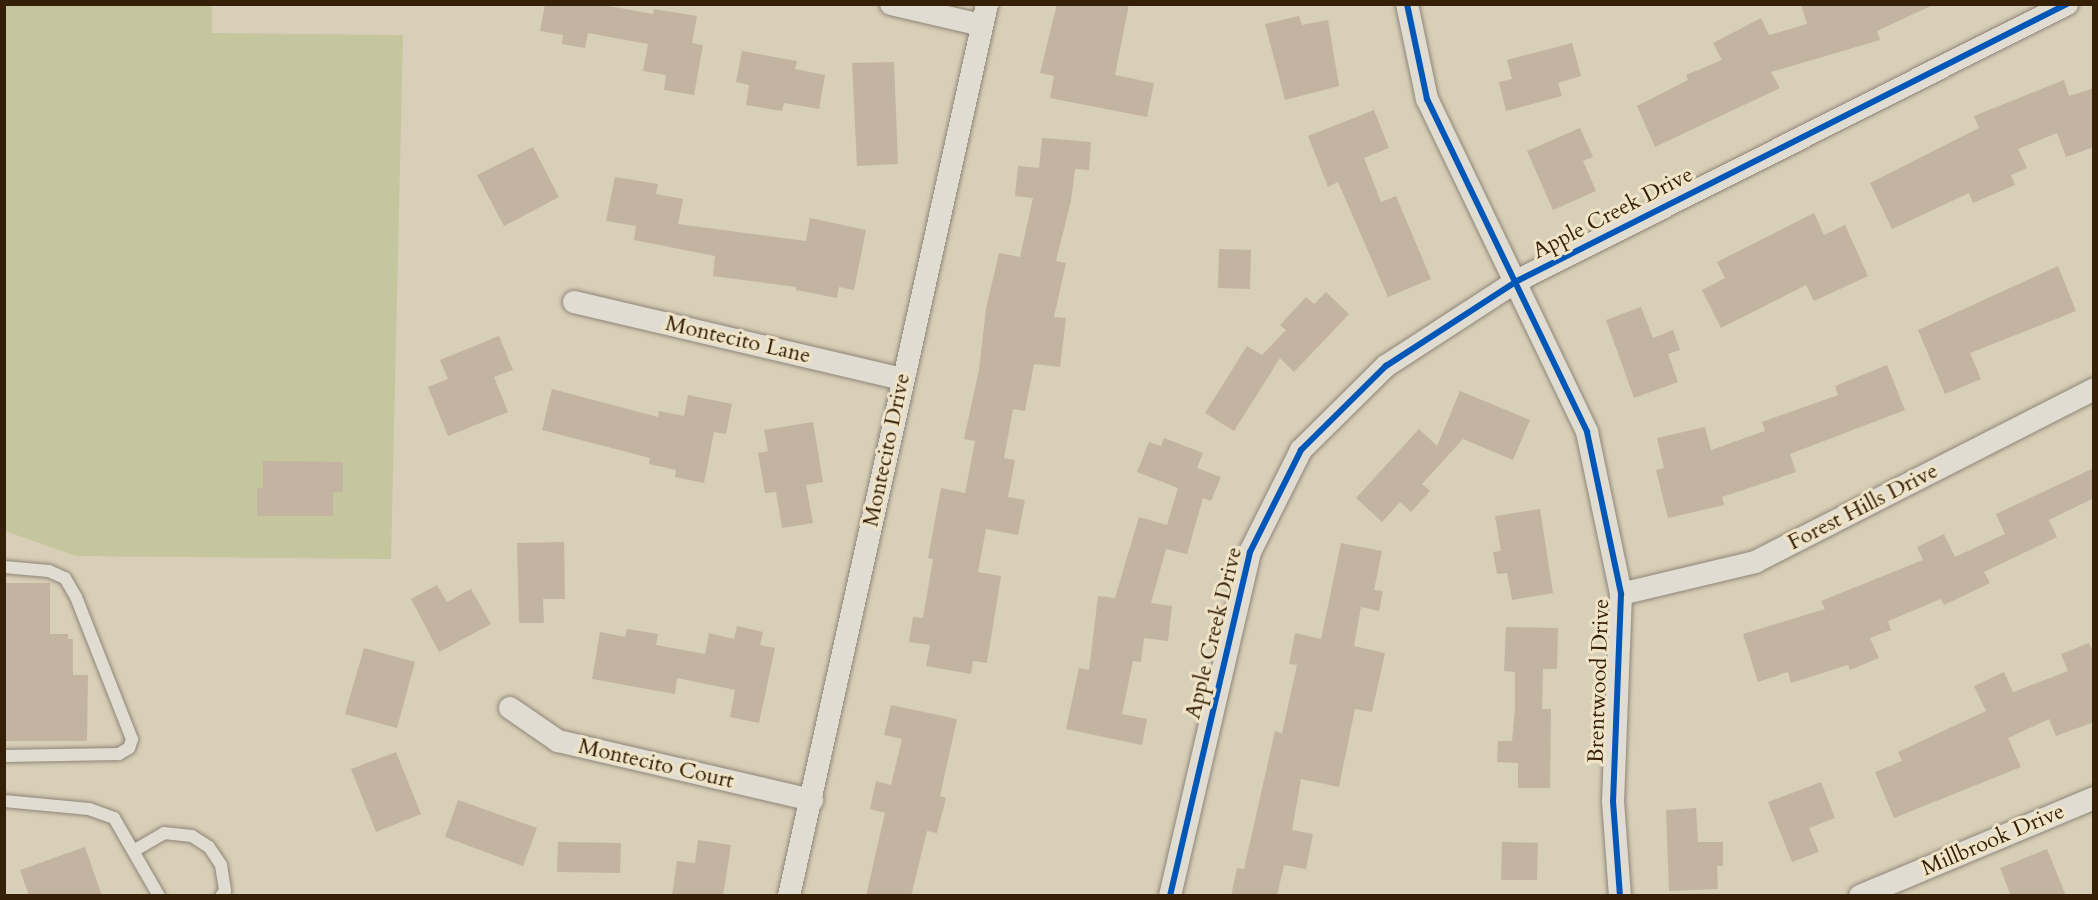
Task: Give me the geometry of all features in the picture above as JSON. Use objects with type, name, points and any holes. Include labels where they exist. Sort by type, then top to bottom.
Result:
[{"type":"street","points":[[891,4],[984,15]]},
{"type":"street","name":"Brentwood Drive","points":[[1407,4],[1427,99],[1517,281],[1587,432],[1621,594],[1613,801],[1620,896]]},
{"type":"street","name":"Apple Creek Drive","points":[[1170,896],[1250,552],[1301,450],[1386,366],[1517,281],[2067,4]]},
{"type":"street","name":"Montecito Drive","points":[[789,896],[984,15]]},
{"type":"street","name":"Montecito Lane","points":[[574,302],[902,379]]},
{"type":"street","name":"Forest Hills Drive","points":[[1621,594],[1755,562],[2094,389]]},
{"type":"street","name":"Montecito Court","points":[[510,708],[558,741],[812,800]]},
{"type":"street","name":"Millbrook Drive","points":[[1860,896],[2094,798]]},
{"type":"lane","points":[[4,567],[49,571],[65,578],[76,597],[132,739],[129,748],[119,754],[4,756]]},
{"type":"lane","points":[[4,801],[89,809],[114,818],[135,850],[159,896]]},
{"type":"lane","points":[[135,850],[164,833],[192,836],[209,847],[221,865],[225,891],[221,896]]},
{"type":"green space","points":[[5,5],[212,5],[212,33],[403,35],[391,559],[76,556],[5,531]]},
{"type":"building","points":[[545,4],[598,4],[653,14],[654,9],[697,16],[692,43],[703,45],[694,95],[664,90],[666,75],[643,71],[648,44],[588,33],[585,48],[562,44],[563,35],[540,31]]},
{"type":"building","points":[[1057,4],[1129,4],[1115,75],[1154,83],[1147,117],[1050,98],[1054,76],[1040,73]]},
{"type":"building","points":[[1801,4],[1935,4],[1877,31],[1880,40],[1771,72],[1780,88],[1655,147],[1637,106],[1688,80],[1686,75],[1722,60],[1713,43],[1761,18],[1769,35],[1807,24]]},
{"type":"building","points":[[1299,16],[1302,25],[1328,20],[1339,86],[1285,100],[1265,24]]},
{"type":"building","points":[[1572,43],[1581,76],[1558,83],[1562,96],[1506,111],[1499,82],[1512,79],[1507,60]]},
{"type":"building","points":[[742,51],[797,61],[795,69],[825,75],[819,109],[784,103],[782,111],[746,105],[749,85],[736,82]]},
{"type":"building","points":[[894,62],[898,164],[857,166],[852,63]]},
{"type":"building","points":[[2064,80],[2069,96],[2094,88],[2094,147],[2066,157],[2057,133],[2018,149],[2027,168],[2011,175],[2015,185],[1973,203],[1969,193],[1892,229],[1870,183],[1979,128],[1974,116]]},
{"type":"building","points":[[1374,110],[1389,148],[1364,158],[1381,202],[1396,196],[1431,279],[1388,297],[1338,182],[1328,187],[1308,136]]},
{"type":"building","points":[[1580,128],[1593,157],[1583,161],[1596,191],[1553,210],[1527,151]]},
{"type":"building","points":[[1042,138],[1091,142],[1089,170],[1075,169],[1071,201],[1056,261],[1066,263],[1054,317],[1066,318],[1060,367],[1034,364],[1025,411],[1013,409],[1004,458],[1015,460],[1008,497],[1025,500],[1018,535],[986,529],[978,572],[1001,576],[987,663],[973,661],[971,674],[926,666],[930,645],[909,642],[913,617],[923,618],[933,559],[928,558],[941,488],[965,493],[975,441],[964,439],[979,370],[986,309],[999,253],[1020,257],[1033,198],[1015,196],[1018,166],[1039,168]]},
{"type":"building","points":[[533,147],[559,197],[504,226],[477,175]]},
{"type":"building","points":[[615,177],[658,184],[656,194],[683,199],[678,224],[806,241],[810,218],[866,230],[854,290],[839,287],[837,298],[796,290],[796,287],[713,276],[715,256],[634,240],[636,226],[606,221]]},
{"type":"building","points":[[1814,213],[1824,235],[1845,225],[1868,276],[1814,301],[1806,285],[1721,328],[1702,290],[1725,278],[1717,262]]},
{"type":"building","points":[[1219,249],[1251,250],[1250,289],[1218,288]]},
{"type":"building","points":[[2058,266],[2076,311],[1970,353],[1981,379],[1945,394],[1918,330]]},
{"type":"building","points":[[1326,292],[1349,314],[1294,372],[1280,358],[1234,431],[1205,413],[1247,346],[1262,355],[1286,330],[1280,325],[1306,297],[1314,304]]},
{"type":"building","points":[[1641,307],[1653,338],[1673,330],[1680,350],[1668,354],[1678,382],[1634,398],[1606,320]]},
{"type":"building","points":[[499,336],[513,370],[494,377],[508,412],[448,436],[428,387],[448,379],[440,360]]},
{"type":"building","points":[[1887,365],[1905,410],[1790,454],[1796,472],[1722,497],[1724,505],[1668,518],[1656,470],[1664,468],[1657,438],[1705,427],[1711,450],[1765,431],[1762,422],[1838,395],[1835,386]]},
{"type":"building","points":[[552,389],[658,417],[659,411],[684,416],[688,395],[732,404],[726,434],[714,432],[704,483],[675,477],[676,470],[649,464],[650,458],[542,430]]},
{"type":"building","points":[[1460,391],[1530,420],[1513,460],[1463,439],[1422,484],[1430,491],[1411,512],[1400,502],[1382,522],[1356,498],[1419,429],[1437,446]]},
{"type":"building","points":[[813,422],[823,482],[806,485],[813,523],[782,528],[776,492],[765,493],[758,453],[768,451],[764,430]]},
{"type":"building","points":[[1164,438],[1203,453],[1197,468],[1221,477],[1211,501],[1203,498],[1187,554],[1166,549],[1151,603],[1172,606],[1168,641],[1144,638],[1141,662],[1133,661],[1122,714],[1147,719],[1142,745],[1066,729],[1079,668],[1089,670],[1098,596],[1115,598],[1139,517],[1167,525],[1178,488],[1137,472],[1149,442],[1161,446]]},
{"type":"building","points":[[263,461],[343,462],[343,492],[333,492],[333,516],[257,516],[257,488],[263,488]]},
{"type":"building","points":[[2094,468],[2094,498],[2049,520],[2057,537],[1984,572],[1990,583],[1944,605],[1941,599],[1888,621],[1891,630],[1870,638],[1879,658],[1850,670],[1848,665],[1791,683],[1788,672],[1758,682],[1743,634],[1825,609],[1821,601],[1923,560],[1917,547],[1944,534],[1955,557],[2005,534],[1996,514]]},
{"type":"building","points":[[1540,509],[1553,593],[1512,600],[1507,573],[1497,574],[1493,552],[1501,551],[1495,516]]},
{"type":"building","points":[[564,542],[565,599],[543,599],[544,623],[519,623],[517,543]]},
{"type":"building","points":[[1341,543],[1382,551],[1374,590],[1383,591],[1379,611],[1361,607],[1354,646],[1385,653],[1372,712],[1355,709],[1339,787],[1301,779],[1292,830],[1313,834],[1306,869],[1284,865],[1277,896],[1231,896],[1237,868],[1244,869],[1275,731],[1282,733],[1297,665],[1289,664],[1295,633],[1321,639]]},
{"type":"building","points":[[4,583],[50,583],[50,634],[68,634],[68,639],[73,639],[73,675],[88,675],[87,741],[4,741]]},
{"type":"building","points":[[437,585],[447,602],[471,589],[491,624],[439,652],[411,599]]},
{"type":"building","points":[[737,626],[763,632],[760,645],[775,648],[759,723],[730,717],[735,690],[677,678],[675,694],[592,679],[600,632],[625,637],[627,629],[658,634],[656,645],[705,654],[709,633],[734,639]]},
{"type":"building","points":[[1506,627],[1558,628],[1557,669],[1543,669],[1542,709],[1551,709],[1550,788],[1518,788],[1518,763],[1497,762],[1498,741],[1512,741],[1515,709],[1515,672],[1504,671]]},
{"type":"building","points":[[2089,643],[2094,654],[2094,722],[2056,736],[2049,719],[2008,738],[2021,767],[1894,818],[1875,772],[1902,761],[1898,752],[1986,711],[1974,686],[2004,672],[2013,692],[2068,671],[2061,654]]},
{"type":"building","points":[[364,648],[415,662],[397,728],[345,714]]},
{"type":"building","points":[[891,705],[957,719],[940,796],[946,798],[937,833],[927,831],[911,896],[866,896],[885,813],[870,809],[876,781],[891,785],[902,739],[884,735]]},
{"type":"building","points":[[396,752],[421,814],[376,832],[351,769]]},
{"type":"building","points":[[1821,782],[1835,818],[1809,828],[1819,852],[1792,862],[1768,802]]},
{"type":"building","points":[[458,800],[537,828],[523,866],[445,837]]},
{"type":"building","points":[[1696,808],[1698,842],[1723,842],[1723,866],[1717,866],[1718,889],[1669,891],[1666,810]]},
{"type":"building","points":[[698,840],[731,845],[723,896],[672,896],[677,861],[695,863]]},
{"type":"building","points":[[558,842],[621,843],[620,873],[557,872]]},
{"type":"building","points":[[1502,842],[1538,843],[1537,880],[1501,880]]},
{"type":"building","points":[[85,847],[102,896],[29,896],[20,870]]},
{"type":"building","points":[[2047,849],[2066,896],[2011,896],[2000,868]]},
{"type":"cycle path","points":[[1407,4],[1427,99],[1587,432],[1621,594],[1613,801],[1620,896]]},
{"type":"cycle path","points":[[1170,896],[1250,552],[1301,450],[1386,366],[1517,281],[2067,4]]}]
